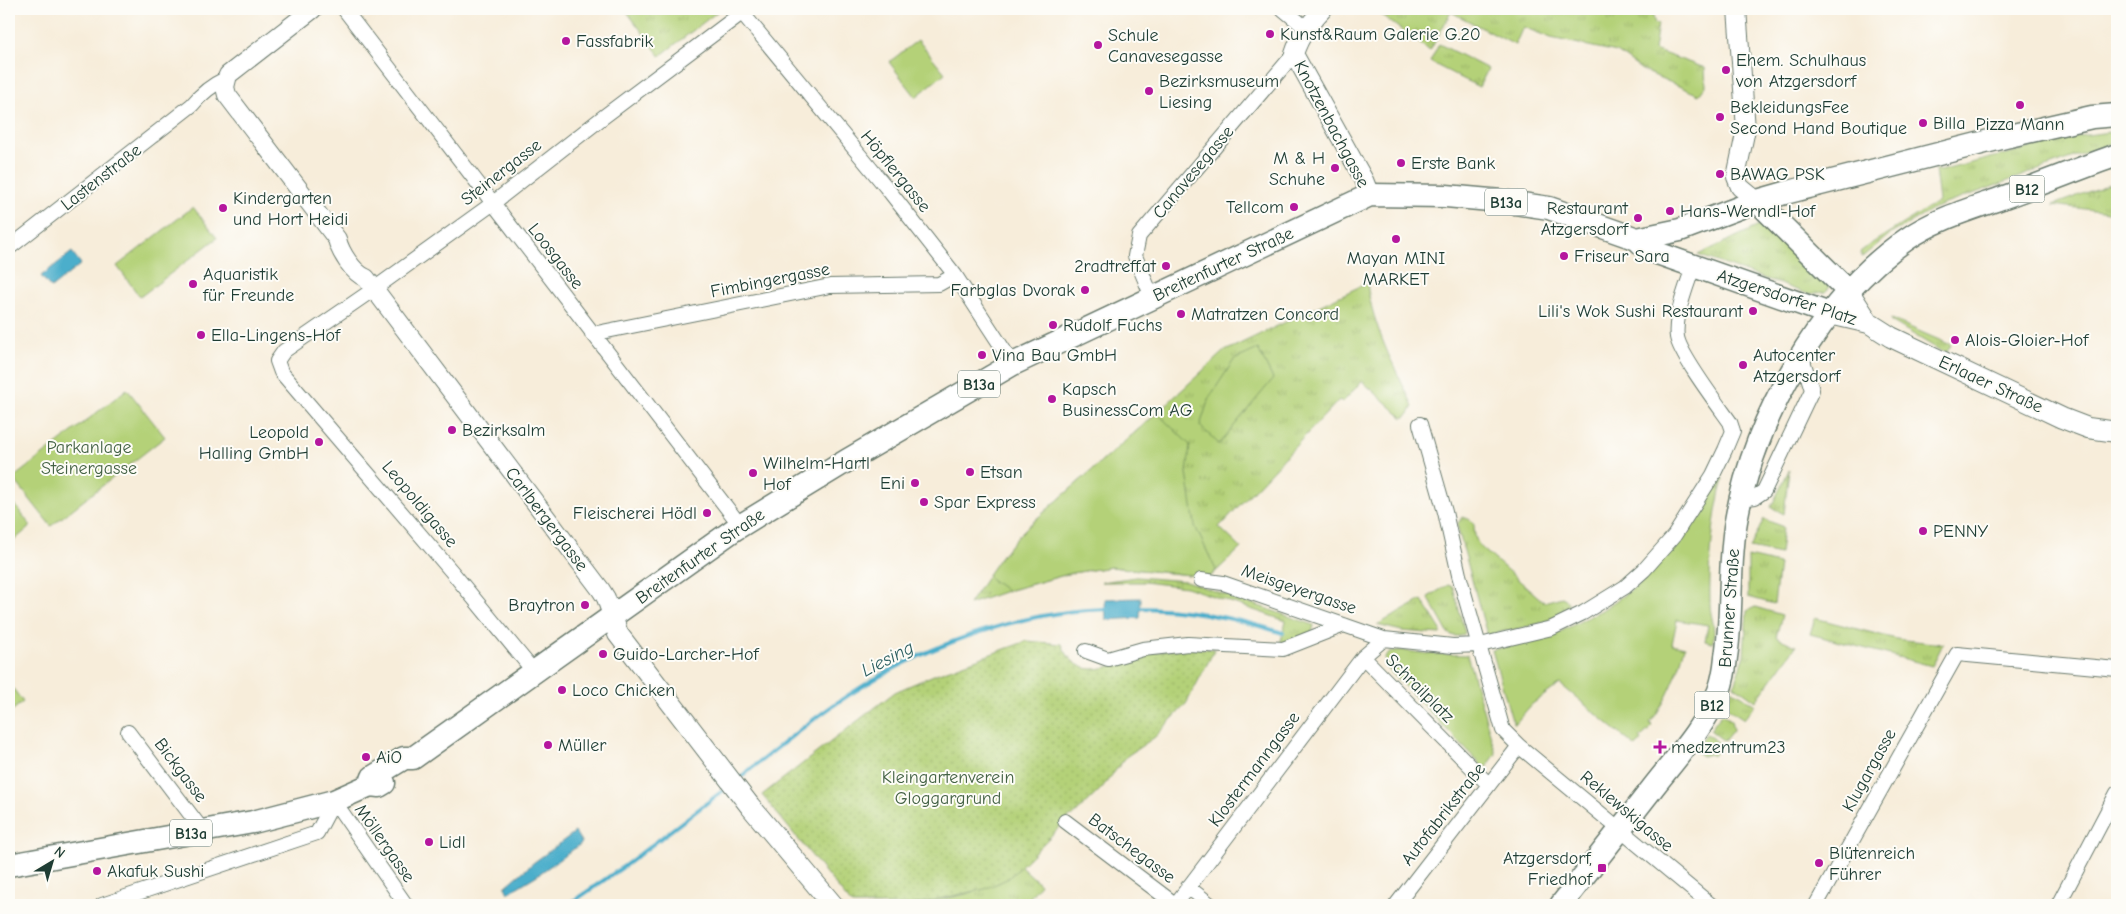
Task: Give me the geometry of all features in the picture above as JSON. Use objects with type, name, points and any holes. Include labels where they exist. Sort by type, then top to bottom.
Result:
[{"type":"main road","points":[[1637,239],[1680,230],[1757,202],[2009,136],[2092,117],[2117,115]]},
{"type":"main road","name":"Brunner Straße","points":[[1561,905],[1696,732],[1719,691],[1723,679],[1730,635],[1732,554],[1741,499],[1755,452],[1779,397],[1802,354],[1830,314],[1878,261],[1908,238],[1924,229],[1953,216],[2117,155]]},
{"type":"main road","name":"Breitenfurter Straße","points":[[9,864],[253,822],[334,801],[370,785],[373,777],[404,758],[413,758],[535,673],[740,525],[848,460],[1013,364],[1370,195],[1456,197],[1549,208],[1637,239]]},
{"type":"main road","name":"Atzgersdorfer Platz","points":[[1757,202],[1849,292],[1869,323]]},
{"type":"main road","points":[[1680,230],[1675,237],[1674,244],[1677,254],[1688,264]]},
{"type":"main road","name":"Atzgersdorfer Platz","points":[[1637,239],[1647,249],[1688,264],[1830,314],[1869,323]]},
{"type":"main road","name":"Erlaaer Straße","points":[[1869,323],[1891,337],[2062,418],[2088,428],[2117,432]]},
{"type":"main road","name":"Carlbergergasse","points":[[612,616],[618,634],[746,801],[832,905]]},
{"type":"street","name":"Lastenstraße","points":[[9,248],[192,105],[203,102],[221,88],[232,71],[313,9]]},
{"type":"street","name":"Loosgasse","points":[[344,9],[740,525]]},
{"type":"street","points":[[1283,9],[1306,28]]},
{"type":"street","name":"Canavesegasse","points":[[1152,297],[1135,256],[1139,236],[1294,54],[1298,40],[1323,9]]},
{"type":"street","points":[[1737,9],[1746,129],[1736,177],[1740,187],[1757,202]]},
{"type":"street","name":"Steinergasse","points":[[277,361],[284,351],[337,315],[370,284],[492,204],[743,10]]},
{"type":"street","name":"Höpflergasse","points":[[743,10],[955,275],[1013,364]]},
{"type":"street","name":"Knotzenbachgasse","points":[[1294,54],[1364,180],[1370,195]]},
{"type":"street","name":"Carlbergergasse","points":[[226,79],[224,87],[227,95],[337,239],[339,248],[346,258],[370,284],[606,598],[612,616]]},
{"type":"street","points":[[1480,644],[1552,628],[1583,613],[1625,587],[1644,570],[1674,536],[1713,476],[1733,431],[1730,422],[1685,355],[1677,339],[1688,264]]},
{"type":"street","name":"Fimbingergasse","points":[[592,334],[830,286],[940,284],[955,275]]},
{"type":"street","name":"Leopoldigasse","points":[[277,361],[281,372],[403,513],[535,673]]},
{"type":"street","points":[[1420,424],[1445,512],[1459,575],[1503,730],[1519,746]]},
{"type":"street","name":"Meisgeyergasse","points":[[1201,580],[1223,583],[1384,639]]},
{"type":"street","points":[[1086,651],[1108,659],[1143,649],[1188,644],[1283,649],[1344,625]]},
{"type":"street","name":"Schrailplatz","points":[[1480,644],[1453,646],[1384,639],[1363,657],[1489,785]]},
{"type":"street","name":"Klugargasse","points":[[1816,905],[1957,654],[2117,669]]},
{"type":"street","name":"Klostermanngasse","points":[[1175,905],[1363,657]]},
{"type":"street","name":"Bickgasse","points":[[128,732],[203,830]]},
{"type":"street","name":"Reklewskigasse","points":[[1519,746],[1711,905]]},
{"type":"street","name":"Autofabrikstraße","points":[[1396,905],[1519,746]]},
{"type":"street","points":[[2058,905],[2117,793]]},
{"type":"street","points":[[102,905],[317,834],[334,801]]},
{"type":"street","name":"Möllergasse","points":[[334,801],[406,905]]},
{"type":"street","name":"Batschegasse","points":[[1065,821],[1175,905]]},
{"type":"street","points":[[1188,887],[1211,905]]},
{"type":"green space","points":[[625,9],[721,9],[660,56]]},
{"type":"green space","points":[[1373,9],[1651,9],[1655,24],[1658,24],[1654,50],[1705,68],[1706,86],[1699,95],[1642,70],[1617,52],[1551,38],[1523,27],[1515,45],[1451,12],[1430,51]]},
{"type":"green space","points":[[918,40],[945,73],[916,97],[889,62]]},
{"type":"green space","points":[[1439,44],[1488,69],[1479,87],[1430,62]]},
{"type":"green space","points":[[2117,131],[2117,141],[1937,207],[1889,235],[1862,257],[1860,252],[1869,245],[1939,201],[1935,169],[1940,171],[2073,137]]},
{"type":"green space","points":[[2117,181],[2117,213],[2053,205]]},
{"type":"green space","points":[[193,207],[217,238],[140,297],[117,266]]},
{"type":"green space","points":[[1765,223],[1830,287],[1825,292],[1808,294],[1698,255]]},
{"type":"green space","points":[[1367,283],[1379,331],[1413,406],[1409,414],[1403,418],[1362,381],[1343,402],[1339,400],[1219,527],[1241,548],[1210,577],[1111,567],[1072,573],[969,604],[1001,556],[1024,530],[1223,352]]},
{"type":"green space","points":[[1891,319],[1951,345],[1946,354],[1891,321]]},
{"type":"green space","points":[[1258,349],[1273,379],[1219,444],[1200,426],[1209,398],[1234,360]]},
{"type":"green space","name":"Parkanlage Steinergasse","points":[[127,389],[165,437],[51,526],[13,478]]},
{"type":"green space","points":[[1157,413],[1190,445],[1187,473],[1195,526],[1216,570],[1210,577],[1111,567],[1072,573],[1007,591],[987,576],[1001,556],[1024,530]]},
{"type":"green space","points":[[1789,470],[1784,514],[1771,507]]},
{"type":"green space","points":[[1722,478],[1714,526],[1710,573],[1710,605],[1714,627],[1713,643],[1705,641],[1708,625],[1677,620],[1672,644],[1685,647],[1682,658],[1667,696],[1650,723],[1653,726],[1640,738],[1642,740],[1636,747],[1560,684],[1531,705],[1515,724],[1511,717],[1492,650],[1533,641],[1558,633],[1602,610],[1640,584],[1677,543]]},
{"type":"green space","points":[[15,505],[31,526],[11,543],[9,540],[9,510]]},
{"type":"green space","points":[[1462,517],[1471,520],[1473,523],[1479,545],[1484,550],[1544,602],[1562,597],[1566,599],[1569,605],[1568,610],[1550,620],[1487,635],[1457,525]]},
{"type":"green space","points":[[1764,519],[1783,527],[1780,554],[1750,548]]},
{"type":"green space","points":[[1748,557],[1779,564],[1774,604],[1748,597]]},
{"type":"green space","points":[[1136,577],[1186,581],[1314,625],[1312,633],[1280,644],[1286,621],[1186,587],[1144,582],[1101,582]]},
{"type":"green space","points":[[1448,585],[1453,587],[1465,633],[1461,636],[1454,636],[1448,633],[1428,597]]},
{"type":"green space","points":[[1422,600],[1441,630],[1440,634],[1402,631],[1377,625]]},
{"type":"green space","points":[[1755,607],[1782,615],[1776,637],[1796,646],[1756,701],[1734,685],[1744,655],[1747,611]]},
{"type":"green space","points":[[1815,618],[1896,639],[1943,644],[1932,666],[1810,634]]},
{"type":"green space","name":"Kleingartenverein Gloggargrund","points":[[1027,641],[1062,644],[1074,662],[1088,669],[1099,669],[1160,651],[1215,649],[1186,704],[1155,737],[1127,756],[1101,789],[1009,878],[985,889],[911,905],[852,905],[762,795],[895,692],[936,674]]},
{"type":"green space","points":[[1399,650],[1430,654],[1467,655],[1496,754],[1485,769],[1386,667],[1385,657],[1391,652]]},
{"type":"green space","points":[[9,683],[23,702],[9,713]]},
{"type":"green space","points":[[1732,689],[1755,705],[1744,719],[1726,707]]},
{"type":"green space","points":[[1722,714],[1731,720],[1733,730],[1724,741],[1710,730]]},
{"type":"green space","points":[[1706,734],[1722,745],[1713,756],[1709,754],[1702,756],[1694,750]]},
{"type":"green space","points":[[1021,866],[1040,884],[1029,899],[1037,905],[911,905],[955,897],[983,889],[997,883]]},
{"type":"water","points":[[72,252],[81,264],[51,288],[41,276]]},
{"type":"water","points":[[1141,598],[1140,618],[1106,620],[1105,599]]},
{"type":"water","points":[[575,832],[582,843],[539,874],[508,893],[505,887],[533,863]]},
{"type":"waterway","name":"Liesing","points":[[1135,608],[1154,608],[1210,615],[1283,633]]},
{"type":"waterway","name":"Liesing","points":[[738,779],[844,698],[888,672],[948,643],[980,632],[1046,615],[1111,609]]},
{"type":"waterway","name":"Liesing","points":[[568,905],[623,867],[729,786]]},
{"type":"place","name":"Kunst&Raum Galerie G.20","points":[[1270,34]]},
{"type":"place","name":"Fassfabrik","points":[[566,41]]},
{"type":"place","name":"Schule Canavesegasse","points":[[1098,45]]},
{"type":"place","name":"Ehem. Schulhaus von Atzgersdorf","points":[[1726,70]]},
{"type":"place","name":"Bezirksmuseum Liesing","points":[[1149,91]]},
{"type":"place","name":"Pizza Mann","points":[[2020,105]]},
{"type":"place","name":"BekleidungsFee Second Hand Boutique","points":[[1720,117]]},
{"type":"place","name":"Billa","points":[[1923,123]]},
{"type":"place","name":"Erste Bank","points":[[1401,163]]},
{"type":"place","name":"M & H Schuhe","points":[[1335,168]]},
{"type":"place","name":"BAWAG PSK","points":[[1720,174]]},
{"type":"place","name":"Tellcom","points":[[1294,207]]},
{"type":"place","name":"Kindergarten und Hort Heidi","points":[[223,208]]},
{"type":"place","name":"Hans-Werndl-Hof","points":[[1670,211]]},
{"type":"place","name":"Restaurant Atzgersdorf","points":[[1638,218]]},
{"type":"place","name":"Mayan MINI MARKET","points":[[1396,239]]},
{"type":"place","name":"Friseur Sara","points":[[1564,256]]},
{"type":"place","name":"2radtreff.at","points":[[1166,266]]},
{"type":"place","name":"Aquaristik für Freunde","points":[[193,284]]},
{"type":"place","name":"Farbglas Dvorak","points":[[1085,290]]},
{"type":"place","name":"Lili's Wok Sushi Restaurant","points":[[1753,311]]},
{"type":"place","name":"Matratzen Concord","points":[[1181,314]]},
{"type":"place","name":"Rudolf Fuchs","points":[[1053,325]]},
{"type":"place","name":"Ella-Lingens-Hof","points":[[201,335]]},
{"type":"place","name":"Alois-Gloier-Hof","points":[[1955,340]]},
{"type":"place","name":"Vina Bau GmbH","points":[[982,355]]},
{"type":"place","name":"Autocenter Atzgersdorf","points":[[1743,365]]},
{"type":"place","name":"Kapsch BusinessCom AG","points":[[1052,399]]},
{"type":"place","name":"Bezirksalm","points":[[452,430]]},
{"type":"place","name":"Leopold Halling GmbH","points":[[319,442]]},
{"type":"place","name":"Etsan","points":[[970,472]]},
{"type":"place","name":"Wilhelm-Hartl Hof","points":[[753,473]]},
{"type":"place","name":"Eni","points":[[915,483]]},
{"type":"place","name":"Spar Express","points":[[924,502]]},
{"type":"place","name":"Fleischerei Hödl","points":[[707,513]]},
{"type":"place","name":"PENNY","points":[[1923,531]]},
{"type":"place","name":"Braytron","points":[[585,605]]},
{"type":"place","name":"Guido-Larcher-Hof","points":[[603,654]]},
{"type":"place","name":"Loco Chicken","points":[[562,690]]},
{"type":"place","name":"Müller","points":[[548,745]]},
{"type":"place","name":"medzentrum23","points":[[1660,747]]},
{"type":"place","name":"AiO","points":[[366,757]]},
{"type":"place","name":"Lidl","points":[[429,842]]},
{"type":"place","name":"Blütenreich Führer","points":[[1819,863]]},
{"type":"place","name":"Atzgersdorf, Friedhof","points":[[1602,868]]},
{"type":"place","name":"Akafuk Sushi","points":[[97,871]]}]
